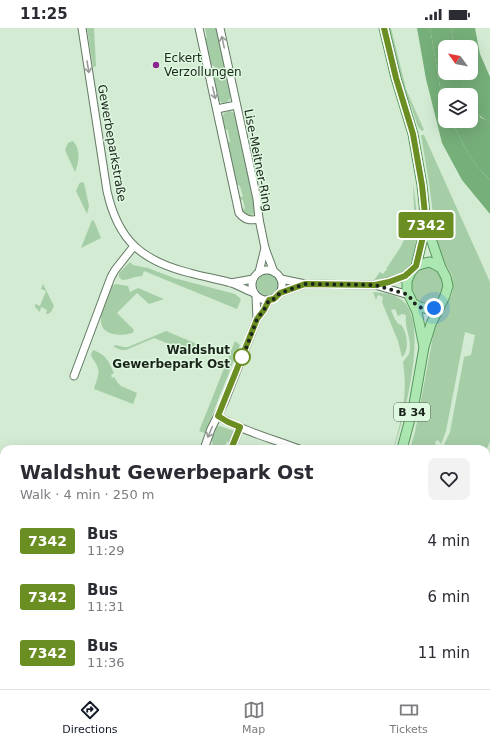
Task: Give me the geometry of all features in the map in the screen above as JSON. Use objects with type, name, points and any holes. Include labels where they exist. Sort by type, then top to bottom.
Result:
[{"type":"main road","name":"B 34","points":[[384,28],[396,78],[413,134],[422,185],[426,224],[448,286],[445,296],[431,324],[424,347],[414,404],[403,445]]},
{"type":"main road","name":"B 34","points":[[424,347],[419,320],[414,304],[409,295],[407,281],[413,269],[426,224]]},
{"type":"main road","points":[[413,269],[425,262],[430,262],[442,268]]},
{"type":"main road","points":[[414,304],[418,307],[427,309],[434,308],[440,304]]},
{"type":"street","name":"Gewerbeparkstraße","points":[[82,28],[111,206],[125,235],[134,246],[147,256],[172,268],[231,283],[255,294],[260,299],[269,300]]},
{"type":"street","name":"Lise-Meitner-Ring","points":[[199,28],[239,213],[243,218],[251,220],[259,219]]},
{"type":"street","name":"Lise-Meitner-Ring","points":[[220,28],[257,199],[259,219],[265,248],[274,272]]},
{"type":"street","name":"Lise-Meitner-Ring","points":[[217,109],[236,105]]},
{"type":"street","points":[[74,376],[111,277],[134,246]]},
{"type":"street","name":"Lise-Meitner-Ring","points":[[259,272],[265,248]]},
{"type":"street","points":[[375,285],[401,278],[413,269]]},
{"type":"street","points":[[257,319],[255,294],[252,288],[253,279],[259,272],[264,270],[274,272],[281,279],[305,284],[375,285],[409,295]]},
{"type":"street","name":"Gewerbeparkstraße","points":[[231,283],[253,279]]},
{"type":"street","points":[[280,293],[282,288],[281,279]]},
{"type":"street","points":[[205,445],[211,428],[218,416],[257,319],[269,300],[274,299],[280,293],[305,284]]},
{"type":"street","points":[[218,416],[240,427],[288,445]]},
{"type":"street","points":[[233,445],[240,427]]},
{"type":"shaded area","points":[[87,28],[94,28],[96,66],[93,67]]},
{"type":"shaded area","points":[[205,28],[218,28],[231,90],[230,99],[223,103],[216,95],[213,87],[211,76],[216,78],[214,66],[209,64],[202,36],[207,38]]},
{"type":"shaded area","points":[[388,28],[391,28],[406,89],[424,130],[422,131],[418,127],[404,91]]},
{"type":"shaded area","points":[[417,28],[430,28],[440,88],[438,88],[438,127],[426,79]]},
{"type":"shaded area","points":[[430,28],[451,28],[453,40],[438,40],[438,75]]},
{"type":"shaded area","points":[[451,28],[475,28],[477,40],[453,40]]},
{"type":"shaded area","points":[[478,44],[480,54],[490,77],[490,121],[482,118],[478,114],[478,88],[465,88],[462,80],[478,80]]},
{"type":"shaded area","points":[[439,80],[463,80],[465,88],[440,88]]},
{"type":"shaded area","points":[[230,111],[234,113],[238,121],[255,204],[255,212],[252,215],[247,216],[242,212],[240,207],[245,209],[243,200],[237,196],[243,197],[240,186],[235,183],[225,140],[230,142],[228,130],[223,128],[222,120],[224,113]]},
{"type":"shaded area","points":[[478,113],[481,118],[490,121],[490,180],[478,167],[456,128],[478,128]]},
{"type":"shaded area","points":[[438,128],[456,128],[473,160],[490,180],[490,214],[462,180],[442,143]]},
{"type":"shaded area","points":[[421,135],[424,135],[490,282],[490,442],[488,445],[444,445],[450,432],[464,357],[471,355],[475,335],[465,332],[446,431],[441,444],[438,440],[435,442],[436,445],[411,445],[434,331],[453,290],[452,275],[443,260],[436,237]]},
{"type":"shaded area","points":[[73,141],[78,152],[78,164],[75,172],[65,150],[68,143]]},
{"type":"shaded area","points":[[81,182],[84,183],[89,206],[87,214],[76,191]]},
{"type":"shaded area","points":[[413,184],[416,206],[417,233],[412,259],[407,269],[399,276],[374,280],[380,272],[383,274],[388,269],[386,269],[406,236],[414,210]]},
{"type":"shaded area","points":[[92,220],[94,221],[101,238],[81,248]]},
{"type":"shaded area","points":[[130,262],[133,265],[148,268],[174,278],[235,294],[241,299],[237,309],[144,271],[142,276],[122,280],[119,277],[119,273]]},
{"type":"shaded area","points":[[429,267],[436,270],[442,279],[443,292],[438,302],[427,306],[416,300],[413,295],[412,284],[413,279],[419,271]]},
{"type":"shaded area","points":[[268,274],[272,275],[278,281],[278,289],[272,295],[268,296],[264,295],[258,289],[257,285],[258,281],[264,275]]},
{"type":"shaded area","points":[[43,284],[54,306],[48,314],[46,314],[47,310],[41,307],[40,312],[35,307],[35,304],[40,306],[46,291],[41,289]]},
{"type":"shaded area","points":[[116,284],[128,286],[130,292],[138,288],[164,299],[149,304],[137,293],[117,313],[133,329],[134,331],[132,333],[123,335],[113,334],[106,331],[102,326],[101,321],[103,306],[111,286]]},
{"type":"shaded area","points":[[373,292],[394,296],[405,303],[412,315],[414,352],[412,374],[395,445],[403,406],[405,384],[403,362],[409,354],[410,344],[406,325],[406,315],[402,314],[398,316],[395,309],[391,310],[396,321],[404,329],[406,337],[406,351],[402,357],[398,341],[382,302],[383,297],[378,295],[376,300]]},
{"type":"shaded area","points":[[166,331],[197,344],[201,350],[200,353],[194,354],[154,338],[126,350],[121,350],[114,347],[115,345],[128,347]]},
{"type":"shaded area","points":[[235,341],[240,345],[205,433],[199,431]]},
{"type":"shaded area","points":[[93,350],[101,354],[106,359],[114,373],[111,375],[112,378],[114,377],[121,386],[137,393],[133,404],[94,389],[98,377],[98,369],[91,354]]},
{"type":"shaded area","points":[[220,426],[234,431],[235,434],[231,445],[227,441],[226,445],[212,445],[213,443],[210,438],[216,427]]},
{"type":"bus line","name":"7342","points":[[233,445],[240,427],[218,416],[257,319],[269,300],[274,299],[280,293],[305,284],[375,285],[389,282],[405,276],[416,266],[426,224],[422,185],[413,134],[396,78],[384,28]]},
{"type":"place","name":"Eckert Verzollungen","points":[[156,65]]},
{"type":"place","name":"Waldshut Gewerbepark Ost","points":[[242,357]]},
{"type":"route","points":[[242,357],[242,359],[257,319],[269,300],[274,299],[280,293],[305,284],[375,285],[409,295],[414,304],[418,307],[427,309],[434,308]]}]
